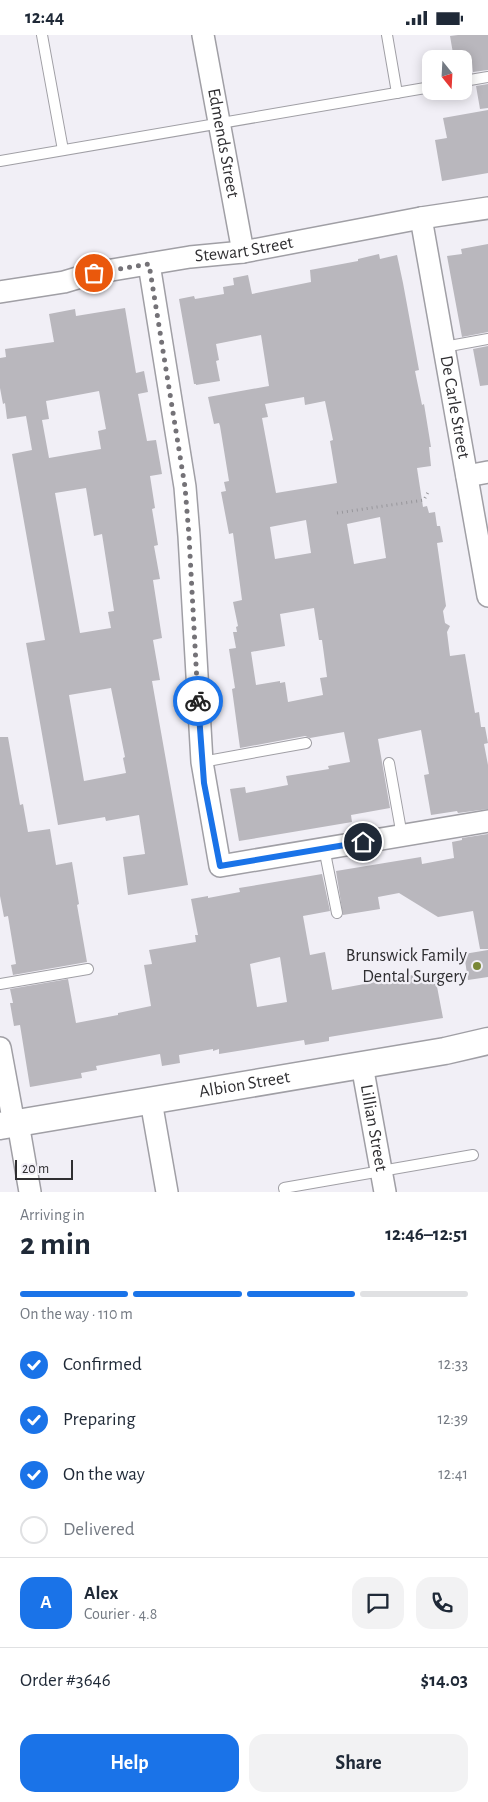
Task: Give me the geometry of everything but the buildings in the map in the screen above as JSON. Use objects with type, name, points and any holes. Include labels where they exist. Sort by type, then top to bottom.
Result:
[{"type":"street","name":"Edmends Street","points":[[203,35],[243,252]]},
{"type":"street","name":"Stewart Street","points":[[0,293],[64,282],[94,273],[190,257],[243,252],[422,218],[488,208]]},
{"type":"street","name":"De Carle Street","points":[[422,218],[488,596]]},
{"type":"street","points":[[149,264],[185,487],[202,762],[220,866],[488,821]]},
{"type":"street","points":[[467,476],[488,472]]},
{"type":"street","name":"Albion Street","points":[[11,1125],[445,1051],[488,1041]]},
{"type":"street","points":[[0,1048],[11,1125],[30,1192]]},
{"type":"street","name":"Lillian Street","points":[[362,1065],[385,1192]]},
{"type":"street","points":[[151,1101],[167,1192]]},
{"type":"lane","points":[[42,35],[63,150]]},
{"type":"lane","points":[[387,35],[397,93]]},
{"type":"lane","points":[[472,80],[488,77]]},
{"type":"lane","points":[[0,161],[422,89]]},
{"type":"lane","points":[[444,347],[488,339]]},
{"type":"lane","points":[[202,762],[306,743]]},
{"type":"lane","points":[[388,763],[402,835]]},
{"type":"lane","points":[[324,849],[337,913]]},
{"type":"lane","points":[[0,984],[88,969]]},
{"type":"lane","points":[[285,1192],[284,1188],[473,1155]]},
{"type":"path","points":[[337,513],[424,500],[429,490]]},
{"type":"way so far","points":[[94,273],[149,264],[185,487],[198,701]]},
{"type":"place","name":"Brunswick Family Dental Surgery","points":[[477,966]]},
{"type":"route","points":[[198,701],[204,783],[220,866],[363,842]]}]
